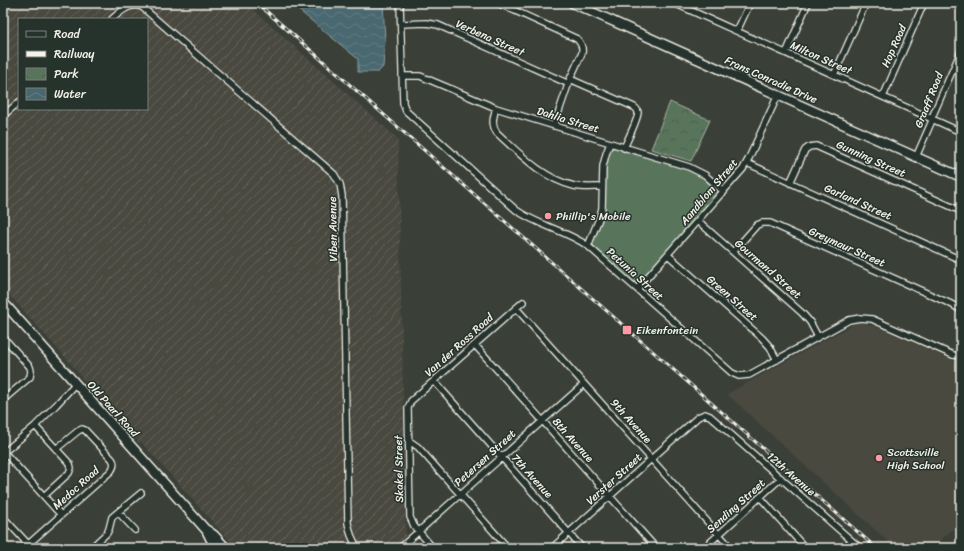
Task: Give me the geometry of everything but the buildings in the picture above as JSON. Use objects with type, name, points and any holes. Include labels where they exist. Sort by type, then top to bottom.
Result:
[{"type":"street","name":"Petunia Street","points":[[400,3],[403,103],[406,111],[516,210],[540,223],[575,237],[588,246],[735,375],[749,376],[852,319],[860,318],[869,318],[953,355],[961,356]]},
{"type":"street","points":[[498,3],[580,41],[583,49],[582,53],[554,126]]},
{"type":"street","name":"Frans Conradie Drive","points":[[572,3],[961,177]]},
{"type":"street","name":"Milton Street","points":[[674,3],[961,132]]},
{"type":"street","points":[[689,10],[692,3]]},
{"type":"street","points":[[737,32],[750,3]]},
{"type":"street","points":[[786,53],[808,3]]},
{"type":"street","points":[[834,75],[866,3]]},
{"type":"street","name":"Hop Road","points":[[883,96],[924,3]]},
{"type":"street","name":"Viben Avenue","points":[[113,18],[130,6],[136,5],[142,7],[334,174],[340,184],[343,203],[348,523],[351,535],[357,548]]},
{"type":"street","name":"Verbena Street","points":[[401,24],[426,23],[438,25],[634,107],[638,110],[638,114],[624,148]]},
{"type":"street","name":"Graaff Road","points":[[916,158],[961,51]]},
{"type":"street","name":"Dahlia Street","points":[[402,76],[420,76],[496,108],[698,171],[705,175],[724,192]]},
{"type":"street","name":"Aandblom Street","points":[[637,289],[739,175],[747,163],[778,95]]},
{"type":"street","points":[[4,114],[18,103]]},
{"type":"street","points":[[496,108],[493,121],[494,130],[541,172],[572,185],[602,188]]},
{"type":"street","points":[[588,246],[602,208],[603,166],[610,143]]},
{"type":"street","name":"Gunning Street","points":[[790,183],[804,152],[809,147],[816,146],[961,211]]},
{"type":"street","name":"Garland Street","points":[[747,163],[961,260]]},
{"type":"street","name":"Gourmand Street","points":[[698,221],[802,313],[810,322],[818,337]]},
{"type":"street","name":"Greymaur Street","points":[[733,252],[757,225],[762,223],[770,223],[961,310]]},
{"type":"street","name":"Green Street","points":[[668,255],[762,338],[770,347],[777,360]]},
{"type":"street","name":"Old Paarl Road","points":[[3,302],[206,530],[211,540],[218,548]]},
{"type":"street","name":"Van der Ross Road","points":[[409,404],[523,302]]},
{"type":"street","name":"9th Avenue","points":[[516,308],[731,548]]},
{"type":"street","points":[[3,337],[30,366],[31,371],[30,377],[4,398]]},
{"type":"street","name":"8th Avenue","points":[[475,345],[656,548]]},
{"type":"street","name":"7th Avenue","points":[[434,381],[582,548]]},
{"type":"street","points":[[61,515],[3,452],[35,426],[76,383]]},
{"type":"street","name":"Petersen Street","points":[[400,548],[584,384]]},
{"type":"street","name":"Skakel Street","points":[[409,404],[408,440],[410,517],[411,522],[418,532],[433,548]]},
{"type":"street","name":"Verster Street","points":[[552,548],[700,415],[705,414],[710,416]]},
{"type":"street","name":"12th Avenue","points":[[710,416],[858,547]]},
{"type":"street","points":[[35,426],[70,464],[71,470],[44,496]]},
{"type":"street","name":"Medoc Road","points":[[26,546],[112,469],[114,462],[87,432],[83,430],[78,431],[56,449]]},
{"type":"street","points":[[408,440],[418,447],[508,548]]},
{"type":"street","name":"Sending Street","points":[[704,548],[781,478]]},
{"type":"street","points":[[91,548],[107,533],[111,518],[141,493]]},
{"type":"street","points":[[760,497],[805,548]]},
{"type":"street","points":[[118,512],[134,530]]},
{"type":"street","points":[[3,516],[26,546]]},
{"type":"street","name":"Old Paarl Road","points":[[206,530],[214,535],[226,548]]},
{"type":"shaded area","points":[[3,3],[246,3],[398,139],[406,548],[236,548],[141,442],[139,443],[88,386],[74,367],[3,288]]},
{"type":"shaded area","name":"Scottsville High School","points":[[858,322],[875,326],[961,364],[961,522],[932,548],[895,548],[727,394]]},
{"type":"green space","points":[[670,102],[710,120],[691,161],[651,149]]},
{"type":"green space","points":[[612,148],[691,171],[700,175],[716,191],[715,197],[640,282],[632,281],[593,245],[604,206],[607,160]]},
{"type":"water","points":[[290,3],[383,3],[385,40],[383,67],[378,72],[358,72],[358,59]]},
{"type":"railway","points":[[257,3],[876,548]]},
{"type":"place","name":"Phillip's Mobile","points":[[548,216]]},
{"type":"place","name":"Eikenfontein","points":[[627,330]]},
{"type":"place","name":"Scottsville High School","points":[[879,458]]}]
